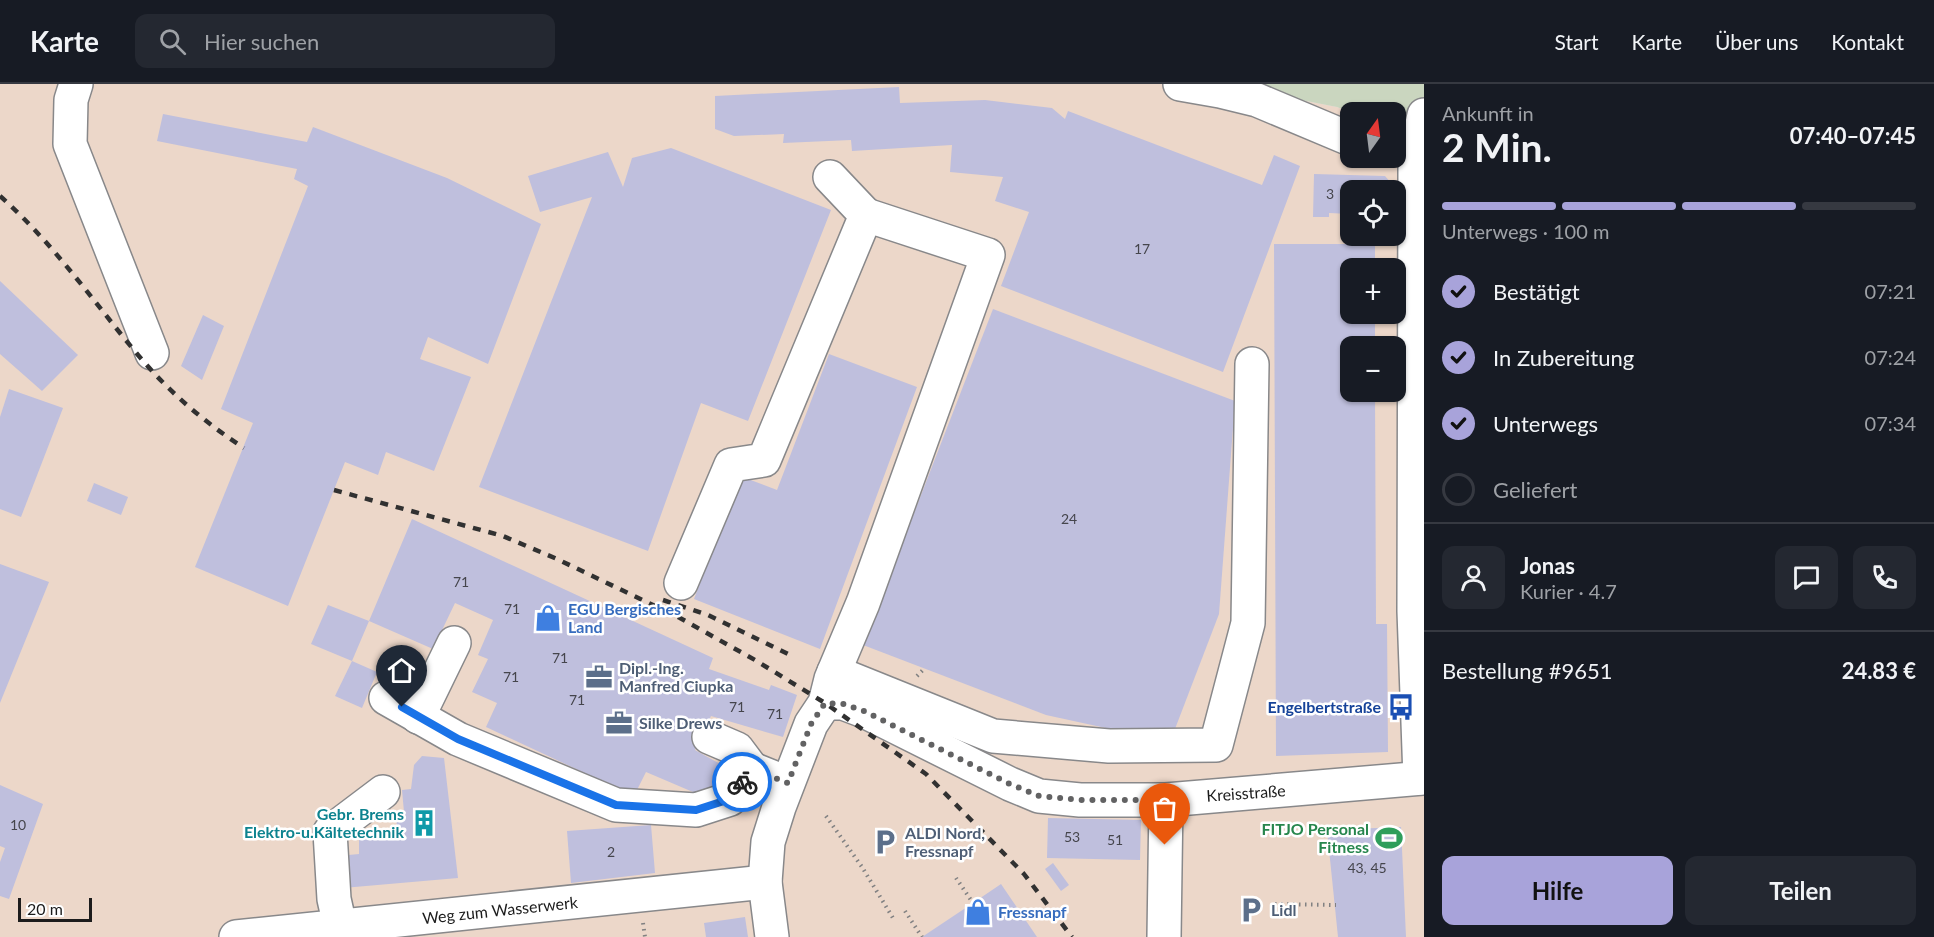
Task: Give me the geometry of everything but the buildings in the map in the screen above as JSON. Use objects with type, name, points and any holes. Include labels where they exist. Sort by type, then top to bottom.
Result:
[{"type":"street","points":[[76,84],[71,100],[70,144],[152,353]]},
{"type":"street","points":[[1180,84],[1257,100],[1340,135]]},
{"type":"street","points":[[1406,151],[1424,115]]},
{"type":"street","points":[[1406,167],[1420,362],[1414,611],[1422,778]]},
{"type":"street","points":[[772,937],[765,882],[768,842],[811,724],[830,685],[863,603],[988,255],[866,215],[830,177]]},
{"type":"street","points":[[681,583],[731,465],[764,460],[866,215]]},
{"type":"street","points":[[830,685],[993,736],[1109,746],[1216,745],[1248,623],[1252,364]]},
{"type":"street","points":[[418,717],[453,643]]},
{"type":"street","name":"Kreisstraße","points":[[830,685],[843,704],[864,711],[1010,784],[1037,808],[1080,800],[1166,800],[1422,778]]},
{"type":"street","points":[[386,698],[458,739],[616,805],[696,810],[730,799],[752,769]]},
{"type":"street","points":[[709,737],[737,749],[752,769],[788,783]]},
{"type":"street","points":[[340,926],[334,899],[330,832],[383,792]]},
{"type":"street","points":[[1164,937],[1166,800]]},
{"type":"street","name":"Weg zum Wasserwerk","points":[[247,936],[765,882]]},
{"type":"path","points":[[917,677],[924,669]]},
{"type":"path","points":[[826,816],[862,867],[893,918]]},
{"type":"path","points":[[956,878],[973,903]]},
{"type":"path","points":[[1275,904],[1336,905]]},
{"type":"path","points":[[905,911],[922,937]]},
{"type":"shaded area","points":[[0,84],[1240,84],[1340,108],[1340,168],[1406,168],[1406,123],[1424,129],[1424,937],[0,937]]},
{"type":"green space","points":[[1240,84],[1424,84],[1424,129],[1406,123],[1406,102],[1340,102],[1340,108]]},
{"type":"railway","points":[[0,196],[38,233],[162,381],[201,417],[244,448]]},
{"type":"railway","points":[[334,490],[503,536],[557,559],[680,618],[755,660],[825,703],[926,774],[1024,874],[1072,937]]},
{"type":"railway","points":[[663,600],[708,615],[788,654]]},
{"type":"way so far","points":[[742,782],[752,769],[788,783],[811,724],[825,703],[843,704],[864,711],[1010,784],[1039,796],[1080,800],[1166,800],[1165,845]]},
{"type":"place","name":"EGU Bergisches Land","points":[[548,618]]},
{"type":"place","name":"Dipl.-Ing. Manfred Ciupka","points":[[599,677]]},
{"type":"place","name":"Engelbertstraße","points":[[1401,707]]},
{"type":"place","name":"Silke Drews","points":[[619,723]]},
{"type":"place","name":"Gebr. Brems Elektro-u.Kältetechnik","points":[[424,823]]},
{"type":"place","name":"FITJO Personal Fitness","points":[[1389,838]]},
{"type":"place","name":"ALDI Nord, Fressnapf","points":[[885,842]]},
{"type":"place","name":"Lidl","points":[[1251,910]]},
{"type":"place","name":"Fressnapf","points":[[978,912]]},
{"type":"route","points":[[402,707],[458,739],[616,805],[696,810],[730,799],[742,782]]}]
